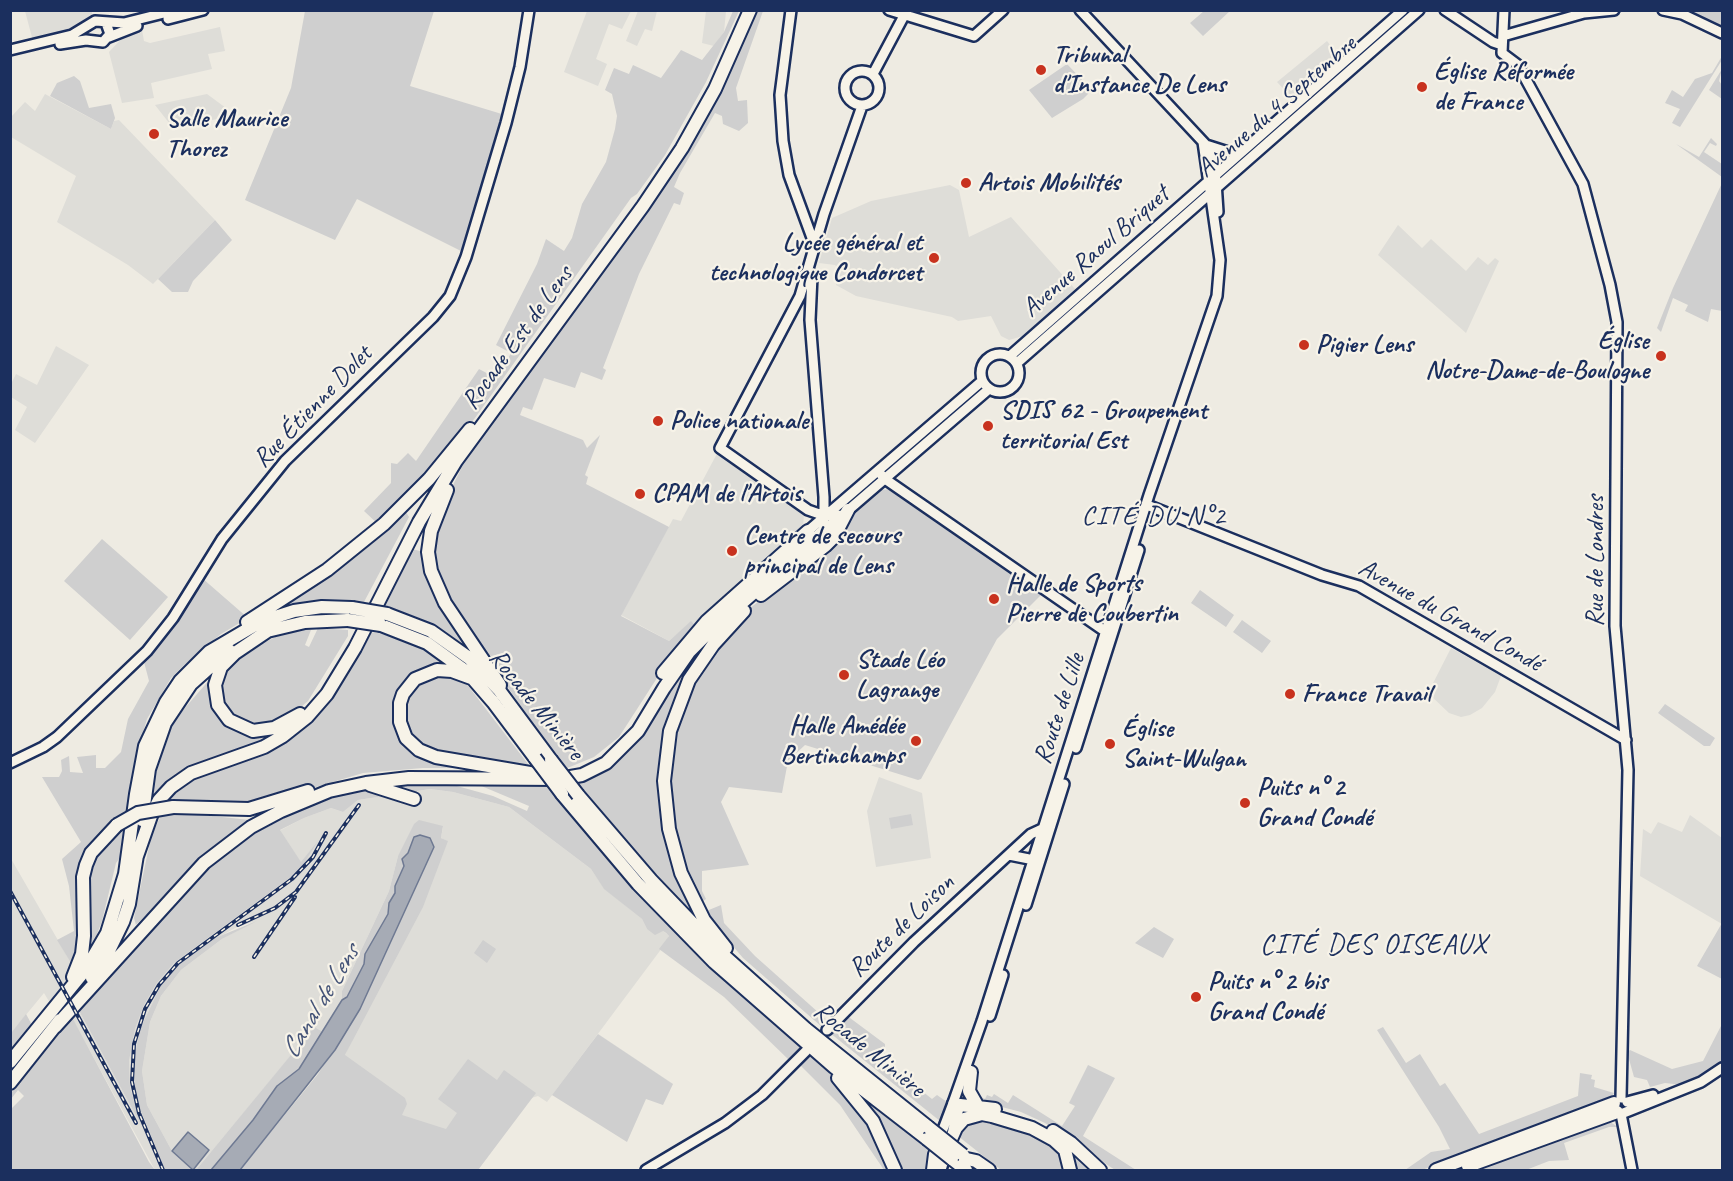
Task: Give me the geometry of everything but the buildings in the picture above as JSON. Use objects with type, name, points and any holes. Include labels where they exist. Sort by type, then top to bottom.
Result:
[{"type":"highway","name":"Rocade Est de Lens","points":[[324,693],[424,503],[477,421],[657,173],[710,85],[743,10]]},
{"type":"highway","name":"Rocade Est de Lens","points":[[324,693],[355,648],[419,522],[456,461],[676,157],[715,89],[750,10]]},
{"type":"highway","points":[[493,410],[444,494],[429,542],[429,561],[434,582],[500,685],[499,690]]},
{"type":"highway","points":[[140,767],[142,744],[150,722],[175,680],[190,663],[224,635],[297,591],[352,551],[413,495],[477,421]]},
{"type":"highway","points":[[711,630],[753,601],[834,537],[845,513]]},
{"type":"highway","points":[[54,1009],[78,969],[82,954],[85,928],[83,877],[86,865],[96,846],[117,825],[138,813],[173,807],[249,809],[339,782],[392,772],[556,773],[580,767],[616,745],[632,726],[661,677],[688,641],[707,621],[808,531]]},
{"type":"highway","points":[[814,554],[824,531]]},
{"type":"highway","points":[[56,1027],[178,889],[225,846],[281,811],[329,791],[366,783],[409,778],[545,780],[573,777],[606,764],[630,742],[674,672],[711,630],[824,531]]},
{"type":"highway","points":[[746,976],[747,973],[704,920],[692,900],[681,873],[669,829],[664,781],[670,731],[689,680],[713,645],[753,601]]},
{"type":"highway","name":"Rocade Minière","points":[[10,1062],[92,961],[113,919],[125,874],[140,767],[154,725],[180,681],[209,652],[244,629],[294,611],[352,608],[384,620],[420,639],[445,654],[474,679],[562,794],[638,884],[697,945],[761,1005],[834,1067],[927,1133]]},
{"type":"highway","name":"Rocade Minière","points":[[10,1083],[56,1027],[97,971],[115,940],[129,904],[149,769],[165,723],[183,694],[212,663],[242,642],[269,630],[318,620],[384,620],[431,631],[456,648],[499,690],[578,795],[670,901],[746,976],[961,1164],[982,1170]]},
{"type":"highway","points":[[269,630],[234,653],[220,667],[215,695],[223,713],[236,726],[262,731],[293,719],[324,693]]},
{"type":"highway","points":[[474,679],[452,671],[437,670],[415,679],[403,693],[400,703],[400,722],[406,738],[419,750],[436,757],[530,773]]},
{"type":"highway","points":[[137,856],[151,816],[159,800],[171,787],[190,773],[264,747],[283,736],[307,717],[324,693]]},
{"type":"highway","points":[[366,783],[414,799]]},
{"type":"highway","points":[[834,1067],[835,1074],[873,1121],[896,1170]]},
{"type":"highway","points":[[971,1072],[969,1091],[979,1109],[1011,1120],[1054,1140],[1065,1150],[1070,1170]]},
{"type":"highway","points":[[956,1104],[1030,1119],[1071,1143],[1110,1170]]},
{"type":"highway","points":[[1436,1170],[1477,1159],[1621,1106]]},
{"type":"highway","points":[[948,1146],[960,1123],[979,1109]]},
{"type":"highway","points":[[1071,1143],[1100,1170]]},
{"type":"highway","points":[[931,1170],[935,1154]]},
{"type":"highway","points":[[1457,1170],[1477,1159]]},
{"type":"highway","points":[[961,1164],[976,1161],[989,1170]]},
{"type":"main road","points":[[10,50],[64,38],[98,20],[106,23],[124,23],[176,10]]},
{"type":"main road","points":[[10,56],[68,42],[103,42],[133,27],[204,10]]},
{"type":"main road","name":"Rue Étienne Dolet","points":[[10,763],[51,742],[142,656],[173,618],[222,539],[285,461],[433,317],[450,296],[466,257],[504,131],[520,67],[529,10]]},
{"type":"main road","points":[[791,10],[780,95],[785,159],[814,246]]},
{"type":"main road","points":[[889,10],[906,12],[967,35],[978,35],[1003,10]]},
{"type":"main road","name":"Route de Lille","points":[[935,1154],[971,1072],[1149,506],[1192,382],[1192,373],[1220,282],[1214,183],[1204,143],[1182,116],[1080,10]]},
{"type":"main road","name":"Avenue du 4 Septembre","points":[[1214,183],[1288,125],[1419,10]]},
{"type":"main road","name":"Rue de Londres","points":[[1445,10],[1482,36],[1502,45],[1518,65],[1583,184],[1610,285],[1618,347],[1616,626],[1626,740],[1628,820],[1621,1106],[1632,1170]]},
{"type":"main road","points":[[1504,10],[1502,45],[1584,13],[1614,10]]},
{"type":"main road","points":[[1663,10],[1683,14],[1722,33]]},
{"type":"main road","points":[[873,74],[906,12]]},
{"type":"main road","name":"Avenue du 4 Septembre","points":[[1202,201],[1214,183],[1241,152],[1259,136],[1402,12],[1407,21]]},
{"type":"main road","points":[[106,23],[110,28],[109,37]]},
{"type":"main road","points":[[90,25],[88,35],[93,41]]},
{"type":"main road","points":[[861,70],[873,74],[878,82],[879,91],[871,103],[862,106],[848,99],[844,85],[855,72],[861,70]]},
{"type":"main road","points":[[824,531],[825,516],[809,308],[810,286],[829,202],[862,106]]},
{"type":"main road","points":[[1282,117],[1288,125]]},
{"type":"main road","points":[[1214,183],[1259,136]]},
{"type":"main road","points":[[1204,143],[1228,152],[1241,152]]},
{"type":"main road","name":"Avenue Raoul Briquet","points":[[1014,360],[1214,183]]},
{"type":"main road","name":"Avenue Raoul Briquet","points":[[1014,360],[1202,201]]},
{"type":"main road","points":[[805,223],[808,226],[824,223]]},
{"type":"main road","points":[[824,223],[814,246],[800,296],[720,448],[808,510],[825,516],[845,513]]},
{"type":"main road","points":[[808,273],[815,262]]},
{"type":"main road","points":[[800,296],[809,308]]},
{"type":"main road","points":[[795,306],[801,304],[809,308]]},
{"type":"main road","points":[[997,353],[1014,360],[1020,376],[1012,388],[1003,392],[989,389],[982,381],[982,366],[988,358],[997,353]]},
{"type":"main road","points":[[824,531],[982,381]]},
{"type":"main road","points":[[808,531],[989,389]]},
{"type":"main road","points":[[882,475],[1109,634]]},
{"type":"main road","name":"Avenue du Grand Condé","points":[[1149,506],[1322,575],[1359,586],[1626,740]]},
{"type":"main road","points":[[808,510],[810,518],[808,531]]},
{"type":"main road","name":"Route de Loison","points":[[826,1030],[914,942],[1031,834],[1046,832]]},
{"type":"main road","points":[[1009,855],[1037,860]]},
{"type":"main road","points":[[989,858],[996,867]]},
{"type":"main road","name":"Route de Lille","points":[[941,1170],[956,1104],[1037,860]]},
{"type":"main road","points":[[646,1170],[725,1124],[762,1095],[806,1051]]},
{"type":"main road","points":[[1621,1106],[1701,1082],[1722,1068]]},
{"type":"shaded area","points":[[25,11],[92,11],[92,17],[80,30],[33,41]]},
{"type":"shaded area","points":[[305,11],[434,11],[410,86],[505,115],[463,252],[357,199],[335,240],[245,200],[291,88]]},
{"type":"shaded area","points":[[587,11],[631,11],[622,29],[609,24],[596,59],[607,64],[598,86],[564,72]]},
{"type":"shaded area","points":[[638,11],[657,11],[652,31],[645,29],[637,46],[626,41]]},
{"type":"shaded area","points":[[706,11],[726,11],[724,32],[714,46],[702,43]]},
{"type":"shaded area","points":[[733,11],[739,11],[706,82],[665,155],[637,194],[631,198],[475,418],[430,473],[379,525],[364,511],[391,483],[391,463],[397,464],[408,453],[416,461],[479,369],[494,377],[505,364],[511,353],[496,345],[537,264],[546,239],[564,251],[572,238],[582,204],[606,162],[615,129],[617,116],[612,94],[605,90],[614,68],[629,74],[633,65],[661,78],[681,50],[702,60],[724,32]]},
{"type":"shaded area","points":[[756,11],[763,11],[736,88],[738,101],[747,100],[748,123],[739,131],[723,124],[722,116],[715,113],[680,173],[674,187],[684,193],[680,205],[674,203],[639,274],[603,368],[606,370],[602,380],[581,372],[575,388],[544,378],[532,410],[523,407],[520,415],[583,440],[587,448],[600,435],[585,475],[588,477],[586,484],[669,527],[621,616],[669,641],[691,621],[696,626],[668,661],[619,737],[594,757],[565,769],[457,615],[438,584],[431,550],[448,495],[462,467],[486,430],[642,217]]},
{"type":"shaded area","points":[[1204,11],[1230,11],[1203,36],[1190,23]]},
{"type":"shaded area","points":[[1682,11],[1722,11],[1722,28],[1686,12]]},
{"type":"shaded area","points":[[220,27],[225,51],[208,54],[212,69],[151,83],[154,98],[122,103],[109,52],[127,33],[142,30],[144,41],[150,43]]},
{"type":"shaded area","points":[[1327,41],[1341,59],[1293,99],[1277,82]]},
{"type":"shaded area","points":[[1722,56],[1722,60],[1680,127],[1672,123],[1680,109],[1665,103],[1672,90],[1683,97],[1695,79],[1712,73]]},
{"type":"shaded area","points":[[1067,64],[1088,86],[1096,86],[1083,99],[1052,118],[1029,90]]},
{"type":"shaded area","points":[[1722,69],[1719,81],[1722,85],[1722,99],[1709,90]]},
{"type":"shaded area","points":[[74,76],[80,81],[89,108],[111,104],[115,118],[111,129],[50,96],[57,83]]},
{"type":"shaded area","points":[[45,94],[111,129],[114,121],[119,120],[215,220],[153,284],[128,265],[57,222],[76,176],[11,137],[11,117],[25,102],[35,111]]},
{"type":"shaded area","points":[[207,94],[226,108],[222,118],[173,128],[155,105]]},
{"type":"shaded area","points":[[1711,138],[1717,144],[1716,146],[1710,143],[1704,152],[1722,164],[1722,177],[1676,144],[1699,157]]},
{"type":"shaded area","points":[[1722,183],[1722,311],[1711,309],[1708,322],[1685,311],[1688,305],[1673,298],[1661,332],[1657,328],[1673,288]]},
{"type":"shaded area","name":"Lycée général et technologique Condorcet","points":[[950,185],[959,190],[969,237],[1011,217],[1075,289],[1023,336],[1009,340],[1001,336],[991,316],[958,321],[952,317],[856,296],[836,285],[839,269],[835,265],[819,263],[832,218],[871,201]]},
{"type":"shaded area","points":[[215,220],[232,240],[193,281],[188,292],[172,292],[158,279]]},
{"type":"shaded area","points":[[1398,225],[1422,248],[1431,239],[1466,271],[1478,257],[1488,265],[1495,258],[1499,261],[1466,333],[1378,255]]},
{"type":"shaded area","points":[[56,346],[89,365],[35,443],[15,430],[27,407],[11,397],[11,384],[16,374],[37,385]]},
{"type":"shaded area","points":[[720,448],[804,513],[803,529],[694,624],[691,622],[669,641],[621,615],[673,519],[681,521]]},
{"type":"shaded area","name":"Stade Léo Lagrange","points":[[892,489],[1043,593],[997,639],[921,779],[918,780],[805,745],[788,761],[782,793],[729,787],[721,802],[749,865],[702,871],[702,891],[706,899],[699,904],[685,874],[672,828],[666,780],[674,732],[701,666],[745,612],[830,546],[852,514],[855,515],[854,511],[877,490]]},
{"type":"shaded area","points":[[406,512],[409,517],[364,602],[341,601],[284,608],[292,598],[401,513]]},
{"type":"shaded area","points":[[102,539],[168,597],[130,640],[64,581]]},
{"type":"shaded area","points":[[409,548],[423,552],[428,583],[434,597],[449,620],[451,618],[468,648],[422,619],[382,605]]},
{"type":"shaded area","points":[[202,578],[248,618],[221,634],[171,678],[147,719],[134,763],[129,813],[89,849],[74,968],[57,940],[74,931],[69,886],[62,859],[81,842],[42,777],[59,777],[62,771],[61,760],[69,756],[70,772],[83,773],[77,757],[96,755],[96,768],[105,768],[121,752],[128,719],[149,681],[144,662],[169,632]]},
{"type":"shaded area","points":[[1200,590],[1234,615],[1226,627],[1191,603]]},
{"type":"shaded area","points":[[1242,620],[1271,641],[1262,653],[1233,632]]},
{"type":"shaded area","points":[[318,628],[348,630],[348,636],[308,701],[288,718],[262,726],[245,724],[234,718],[224,707],[221,695],[225,672],[235,658],[275,637],[299,629],[311,630],[305,645],[309,647]]},
{"type":"shaded area","points":[[368,632],[420,645],[456,669],[404,684],[395,697],[393,718],[396,729],[410,746],[470,768],[423,768],[363,773],[252,806],[161,803],[180,784],[291,735]]},
{"type":"shaded area","points":[[1451,648],[1501,676],[1495,692],[1482,708],[1461,717],[1449,713],[1428,693]]},
{"type":"shaded area","points":[[692,658],[669,714],[662,754],[660,789],[693,909],[689,913],[575,782],[607,768],[626,754],[680,672]]},
{"type":"shaded area","points":[[445,675],[459,678],[469,687],[531,768],[435,754],[410,738],[402,713],[410,689],[431,676]]},
{"type":"shaded area","points":[[211,678],[229,725],[239,732],[257,737],[277,733],[262,743],[217,758],[155,801],[152,800],[155,768],[163,743],[177,717]]},
{"type":"shaded area","points":[[1665,704],[1715,738],[1710,746],[1704,746],[1658,713]]},
{"type":"shaded area","points":[[879,777],[922,793],[931,858],[876,867],[867,811]]},
{"type":"shaded area","points":[[410,785],[457,786],[493,796],[527,811],[529,806],[479,785],[547,785],[613,865],[674,932],[802,1049],[790,1061],[724,997],[659,949],[669,936],[666,933],[663,931],[655,935],[647,929],[642,919],[604,889],[591,869],[509,807],[453,792],[430,789],[358,800],[343,812],[331,808],[280,830],[301,862],[318,841],[305,862],[291,877],[174,963],[157,983],[144,1005],[135,1029],[129,1061],[130,1087],[141,1125],[78,1009],[186,888],[239,842],[307,806],[351,792]]},
{"type":"shaded area","points":[[430,789],[453,792],[509,807],[591,869],[604,888],[642,919],[647,929],[663,931],[669,936],[665,944],[547,1102],[538,1096],[531,1098],[478,1170],[325,1170],[345,1055],[447,841],[441,838],[443,827],[398,856],[389,891],[342,991],[342,1000],[323,1032],[314,1028],[196,1170],[172,1151],[147,1105],[142,1071],[150,1022],[161,996],[181,970],[222,939],[253,922],[237,927],[197,949],[161,985],[140,1029],[134,1059],[140,1109],[165,1170],[155,1170],[72,1018],[80,1013],[141,1125],[130,1087],[129,1061],[135,1029],[144,1005],[157,983],[174,963],[291,877],[314,848],[301,863],[279,831],[331,808],[343,812],[358,800]]},
{"type":"shaded area","points":[[175,812],[250,820],[195,864],[136,925],[134,918],[151,837],[161,815]]},
{"type":"shaded area","points":[[911,814],[913,825],[891,829],[889,818]]},
{"type":"shaded area","points":[[1690,815],[1722,838],[1722,924],[1640,876],[1643,829],[1651,834],[1658,822],[1682,832]]},
{"type":"shaded area","points":[[419,820],[443,826],[441,838],[448,841],[423,907],[345,1055],[405,1098],[407,1104],[402,1115],[446,1129],[457,1113],[438,1099],[468,1059],[497,1080],[504,1070],[536,1093],[478,1170],[240,1170],[318,1074],[360,1009],[395,931],[430,838],[414,837],[408,853],[402,859],[404,865],[395,886],[395,893],[389,903],[388,914],[365,954],[364,964],[347,997],[342,1000],[342,991],[389,891],[398,856],[414,824]]},
{"type":"shaded area","points":[[125,825],[122,855],[116,863],[102,921],[94,942],[83,960],[86,884],[95,853]]},
{"type":"shaded area","points":[[420,835],[430,838],[434,847],[360,1009],[335,1050],[240,1170],[211,1170],[253,1120],[277,1086],[299,1069],[342,1000],[347,997],[364,964],[365,954],[388,914],[389,903],[395,893],[395,886],[404,866],[402,859],[408,853],[414,837]]},
{"type":"shaded area","points":[[10,857],[74,968],[50,1003],[44,993],[11,1033]]},
{"type":"shaded area","points":[[721,905],[724,923],[755,956],[828,1021],[822,1027],[743,958],[704,912]]},
{"type":"shaded area","points":[[257,921],[222,939],[181,970],[161,996],[150,1022],[142,1071],[147,1105],[172,1151],[194,1170],[165,1170],[140,1109],[135,1085],[134,1059],[140,1029],[161,985],[177,966],[210,940]]},
{"type":"shaded area","points":[[1722,923],[1722,979],[1697,966]]},
{"type":"shaded area","points":[[1154,927],[1174,939],[1163,958],[1135,943]]},
{"type":"shaded area","points":[[483,940],[496,949],[487,963],[474,953]]},
{"type":"shaded area","points":[[26,1014],[32,1025],[11,1050],[11,1033]]},
{"type":"shaded area","points":[[846,1015],[885,1044],[885,1060],[907,1079],[932,1099],[937,1095],[947,1102],[940,1121],[830,1033]]},
{"type":"shaded area","points":[[72,1017],[155,1170],[11,1170],[11,1109],[24,1096],[18,1090],[11,1099],[11,1093]]},
{"type":"shaded area","points":[[1722,1024],[1722,1064],[1706,1076],[1683,1085],[1665,1083],[1650,1087],[1647,1080],[1634,1077],[1627,1052],[1630,1050],[1672,1069],[1703,1061]]},
{"type":"shaded area","points":[[314,1027],[323,1032],[299,1069],[277,1086],[253,1120],[211,1170],[196,1170]]},
{"type":"shaded area","points":[[1383,1027],[1406,1063],[1420,1054],[1440,1086],[1445,1083],[1479,1134],[1578,1096],[1580,1073],[1592,1075],[1591,1079],[1595,1080],[1594,1087],[1614,1093],[1611,1098],[1422,1170],[1405,1170],[1431,1152],[1450,1149],[1439,1127],[1377,1030]]},
{"type":"shaded area","points":[[598,1034],[673,1084],[663,1105],[646,1099],[627,1142],[552,1095]]},
{"type":"shaded area","points":[[809,1055],[828,1070],[861,1108],[892,1170],[884,1170],[840,1105],[799,1064]]},
{"type":"shaded area","points":[[1088,1065],[1115,1078],[1083,1136],[1136,1170],[1115,1170],[1045,1123],[1021,1112],[983,1102],[972,1092],[985,1099],[987,1095],[992,1097],[994,1094],[1008,1103],[1013,1095],[1062,1126],[1075,1106],[1069,1103]]},
{"type":"shaded area","points":[[857,1093],[932,1152],[926,1170],[898,1170]]},
{"type":"shaded area","points":[[981,1118],[1006,1122],[1053,1144],[1062,1155],[1065,1170],[1001,1170],[958,1136],[964,1127]]},
{"type":"shaded area","points":[[1607,1120],[1618,1127],[1609,1127],[1564,1143],[1569,1160],[1549,1161],[1526,1170],[1472,1170]]},
{"type":"shaded area","points":[[188,1132],[209,1150],[193,1170],[172,1151]]},
{"type":"shaded area","points":[[1055,1136],[1097,1170],[1072,1170]]},
{"type":"railway","points":[[238,925],[275,908],[296,892],[359,805]]},
{"type":"railway","points":[[163,1170],[139,1113],[132,1082],[134,1044],[145,1009],[159,985],[178,963],[292,879],[313,857],[326,833]]},
{"type":"railway","points":[[10,891],[136,1123]]},
{"type":"railway","points":[[254,957],[295,897]]},
{"type":"place","name":"Tribunal d'Instance De Lens","points":[[1041,70]]},
{"type":"place","name":"Église Réformée de France","points":[[1422,87]]},
{"type":"place","name":"Salle Maurice Thorez","points":[[154,134]]},
{"type":"place","name":"Artois Mobilités","points":[[966,183]]},
{"type":"place","name":"Lycée général et technologique Condorcet","points":[[934,258]]},
{"type":"place","name":"Pigier Lens","points":[[1304,345]]},
{"type":"place","name":"Église Notre-Dame-de-Boulogne","points":[[1661,356]]},
{"type":"place","name":"Police nationale","points":[[658,421]]},
{"type":"place","name":"SDIS 62 - Groupement territorial Est","points":[[988,426]]},
{"type":"place","name":"CPAM de l'Artois","points":[[640,494]]},
{"type":"place","name":"Centre de secours principal de Lens","points":[[732,551]]},
{"type":"place","name":"Halle de Sports Pierre de Coubertin","points":[[994,599]]},
{"type":"place","name":"Stade Léo Lagrange","points":[[844,675]]},
{"type":"place","name":"France Travail","points":[[1290,694]]},
{"type":"place","name":"Halle Amédée Bertinchamps","points":[[916,741]]},
{"type":"place","name":"Église Saint-Wulgan","points":[[1110,744]]},
{"type":"place","name":"Puits n° 2 Grand Condé","points":[[1245,803]]},
{"type":"place","name":"Puits n° 2 bis Grand Condé","points":[[1196,997]]},
{"type":"district","name":"CITÉ DU N°2","points":[[1154,517]]},
{"type":"district","name":"CITÉ DES OISEAUX","points":[[1374,946]]},
{"type":"water label","name":"Canal de Lens","points":[[321,1002]]}]
